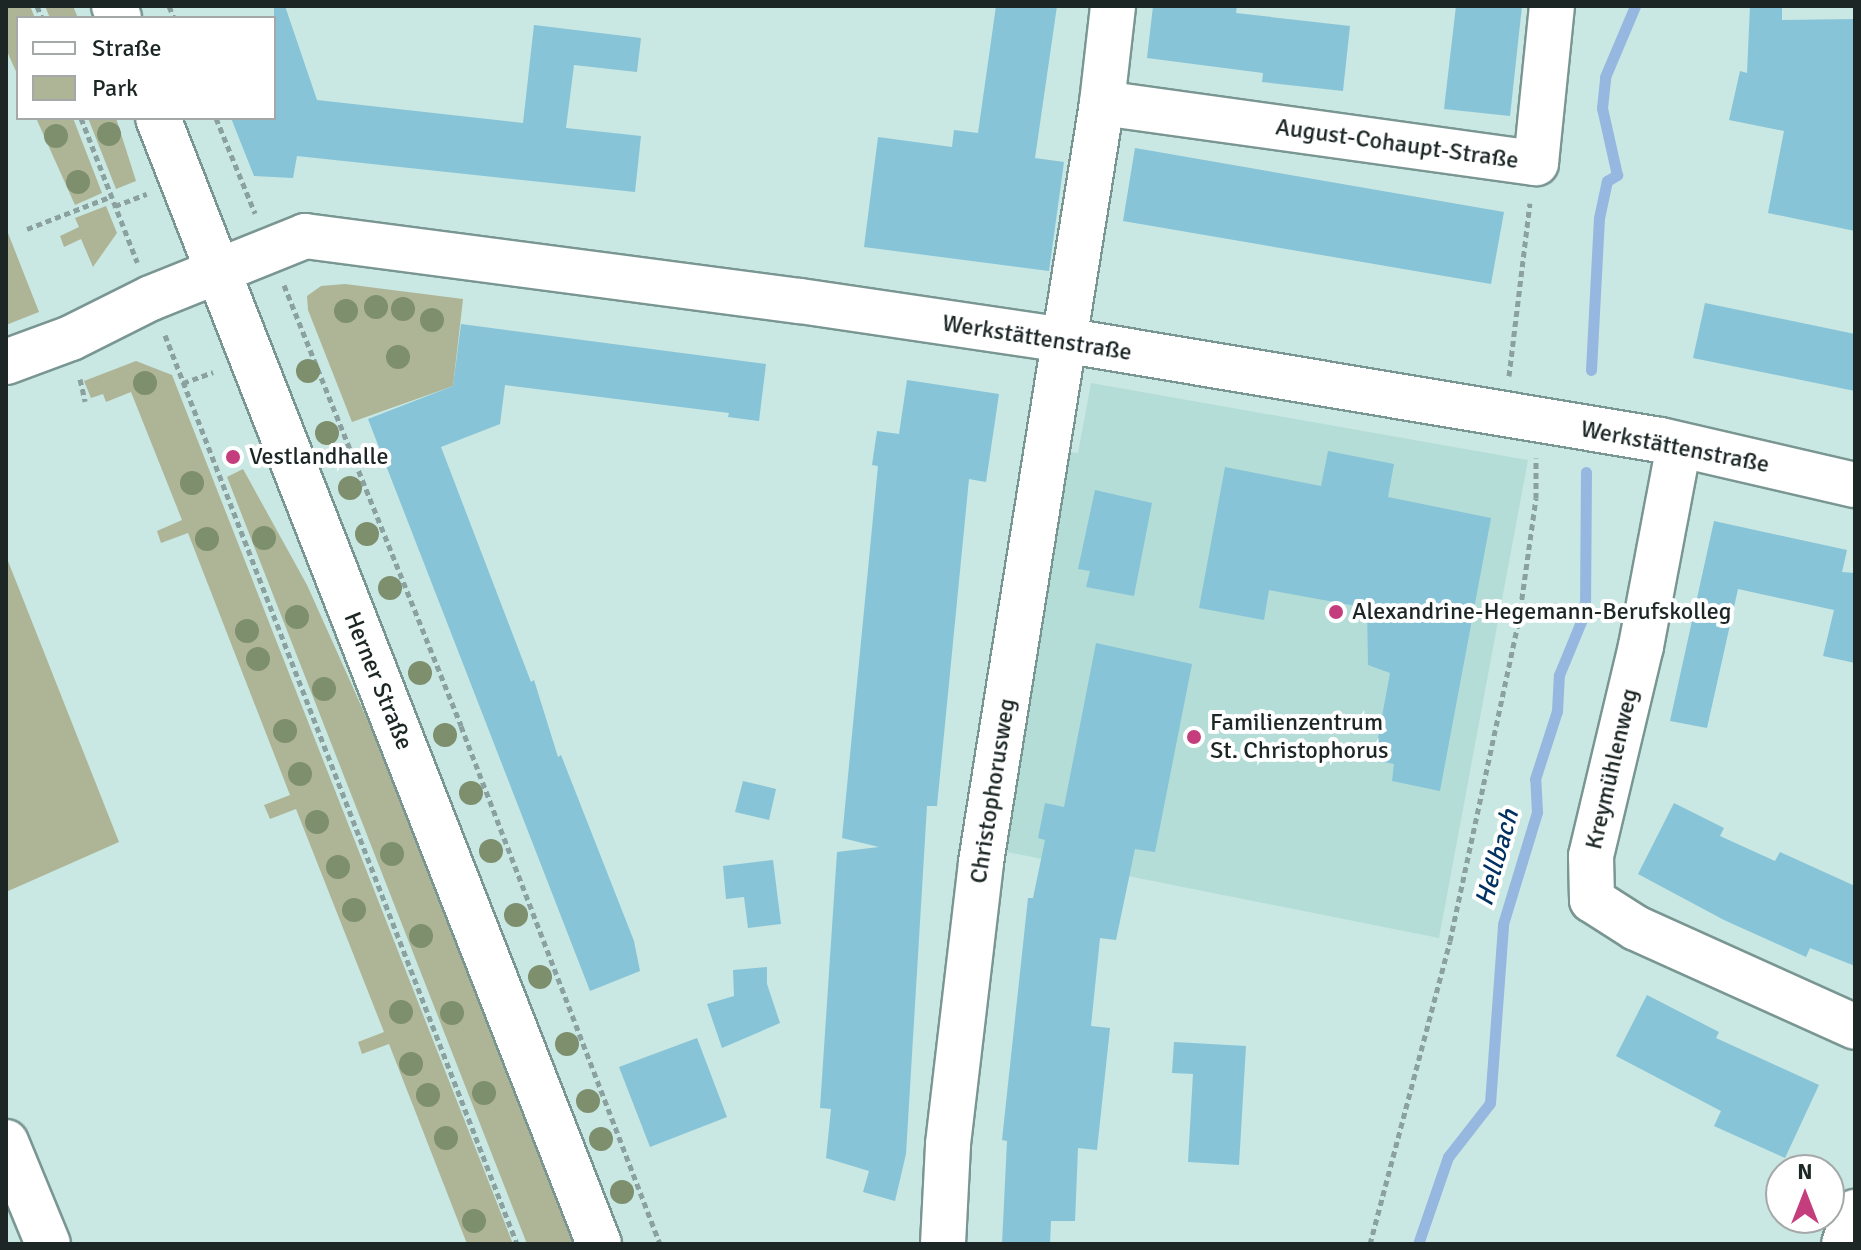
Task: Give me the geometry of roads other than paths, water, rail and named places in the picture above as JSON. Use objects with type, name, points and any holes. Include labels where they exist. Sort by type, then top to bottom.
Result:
[{"type":"street","points":[[1063,340],[1102,103],[1113,6]]},
{"type":"street","name":"August-Cohaupt-Straße","points":[[1102,103],[1536,163],[1552,6]]},
{"type":"street","name":"Herner Straße","points":[[159,120],[599,1244]]},
{"type":"street","name":"Werkstättenstraße","points":[[6,362],[71,338],[151,298],[305,236],[800,301],[1063,340],[1679,445],[1855,485]]},
{"type":"street","name":"Christophorusweg","points":[[943,1244],[948,1144],[981,862],[1063,340]]},
{"type":"street","name":"Kreymühlenweg","points":[[1679,445],[1641,646],[1591,856],[1592,900],[1636,928],[1855,1027]]},
{"type":"street","points":[[6,1142],[48,1244]]},
{"type":"street","points":[[1844,1244],[1855,1212]]},
{"type":"waterway","name":"Hellbach","points":[[1591,370],[1599,218],[1607,181],[1617,175],[1602,108],[1605,77],[1635,6]]},
{"type":"waterway","name":"Hellbach","points":[[1418,1244],[1448,1157],[1490,1103],[1503,924],[1537,812],[1535,779],[1557,711],[1559,675],[1585,612],[1586,472]]},
{"type":"place","name":"Vestlandhalle","points":[[233,457]]},
{"type":"place","name":"Alexandrine-Hegemann-Berufskolleg","points":[[1336,612]]},
{"type":"place","name":"Familienzentrum St. Christophorus","points":[[1194,737]]}]
